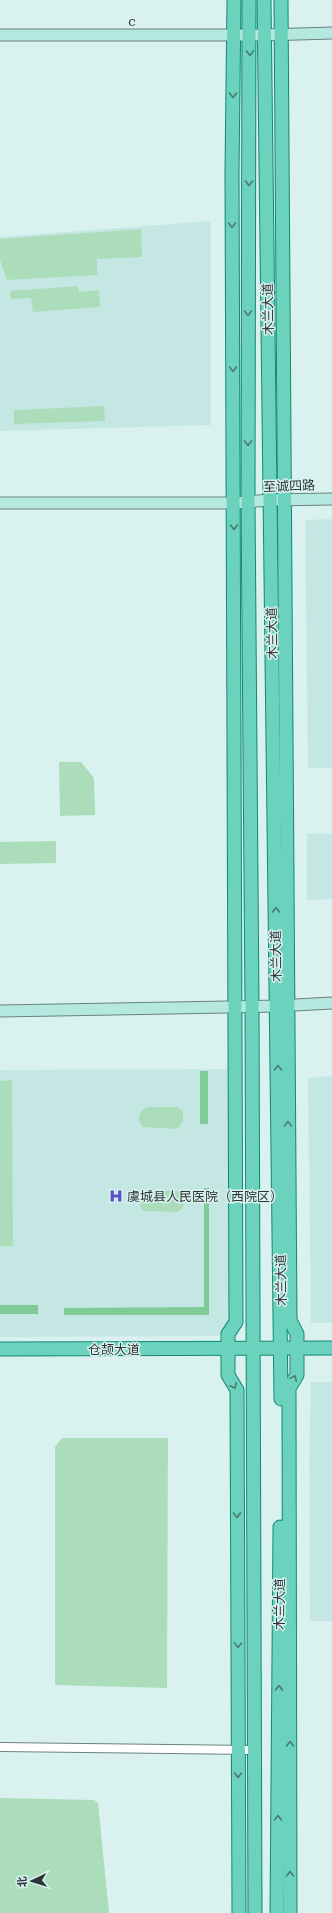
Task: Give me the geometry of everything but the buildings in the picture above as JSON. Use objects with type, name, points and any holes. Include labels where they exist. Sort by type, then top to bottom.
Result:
[{"type":"main road","points":[[234,0],[232,180],[236,1322],[228,1334],[228,1375],[237,1390],[239,1913]]},
{"type":"main road","name":"木兰大道","points":[[249,0],[248,502],[252,1006],[255,1913]]},
{"type":"main road","name":"木兰大道","points":[[264,0],[270,500],[282,1006],[282,1352],[277,1913]]},
{"type":"main road","points":[[281,0],[286,500],[282,1006],[290,1320],[297,1334],[297,1375],[288,1388],[290,1913]]},
{"type":"main road","points":[[228,1353],[297,1352],[332,1348]]},
{"type":"main road","name":"仓颉大道","points":[[0,1349],[228,1353]]},
{"type":"main road","points":[[297,1352],[332,1356]]},
{"type":"main road","name":"仓颉大道","points":[[0,1356],[228,1353]]},
{"type":"street","name":"c","points":[[0,35],[281,35],[332,33]]},
{"type":"street","name":"至诚四路","points":[[0,503],[234,503],[270,500],[332,499]]},
{"type":"street","points":[[0,1011],[282,1006],[332,1003]]},
{"type":"street","points":[[0,1748],[254,1750]]},
{"type":"shaded area","points":[[211,221],[211,425],[0,431],[0,237]]},
{"type":"shaded area","points":[[332,519],[332,768],[308,768],[305,520]]},
{"type":"shaded area","points":[[307,833],[332,834],[332,899],[307,900]]},
{"type":"shaded area","name":"虞城县人民医院（西院区）","points":[[231,1069],[232,1322],[220,1336],[0,1337],[0,1070]]},
{"type":"shaded area","points":[[332,1076],[332,1323],[311,1323],[308,1078]]},
{"type":"shaded area","points":[[311,1382],[332,1382],[332,1621],[310,1621],[309,1461]]},
{"type":"green space","points":[[141,229],[142,257],[97,259],[97,275],[7,280],[0,260],[0,239]]},
{"type":"green space","points":[[78,286],[79,292],[99,290],[100,307],[33,312],[31,298],[11,299],[10,291]]},
{"type":"green space","points":[[104,406],[105,421],[14,424],[14,410]]},
{"type":"green space","points":[[59,762],[81,762],[94,778],[95,815],[60,816]]},
{"type":"green space","points":[[56,841],[56,863],[0,864],[0,842]]},
{"type":"green space","points":[[200,1071],[208,1071],[208,1124],[200,1124]]},
{"type":"green space","points":[[12,1080],[13,1246],[0,1246],[0,1081]]},
{"type":"green space","points":[[148,1107],[177,1107],[183,1112],[183,1121],[177,1129],[143,1127],[139,1121],[139,1116],[142,1110]]},
{"type":"green space","points":[[204,1188],[209,1188],[209,1315],[64,1315],[64,1308],[204,1307]]},
{"type":"green space","points":[[177,1191],[184,1198],[183,1207],[178,1212],[144,1211],[141,1208],[139,1199],[145,1192]]},
{"type":"green space","points":[[0,1305],[38,1305],[38,1314],[0,1314]]},
{"type":"green space","points":[[62,1438],[168,1438],[167,1688],[55,1685],[55,1447]]},
{"type":"green space","points":[[0,1798],[94,1800],[98,1803],[109,1913],[0,1913]]},
{"type":"place","name":"虞城县人民医院（西院区）","points":[[116,1196]]}]
